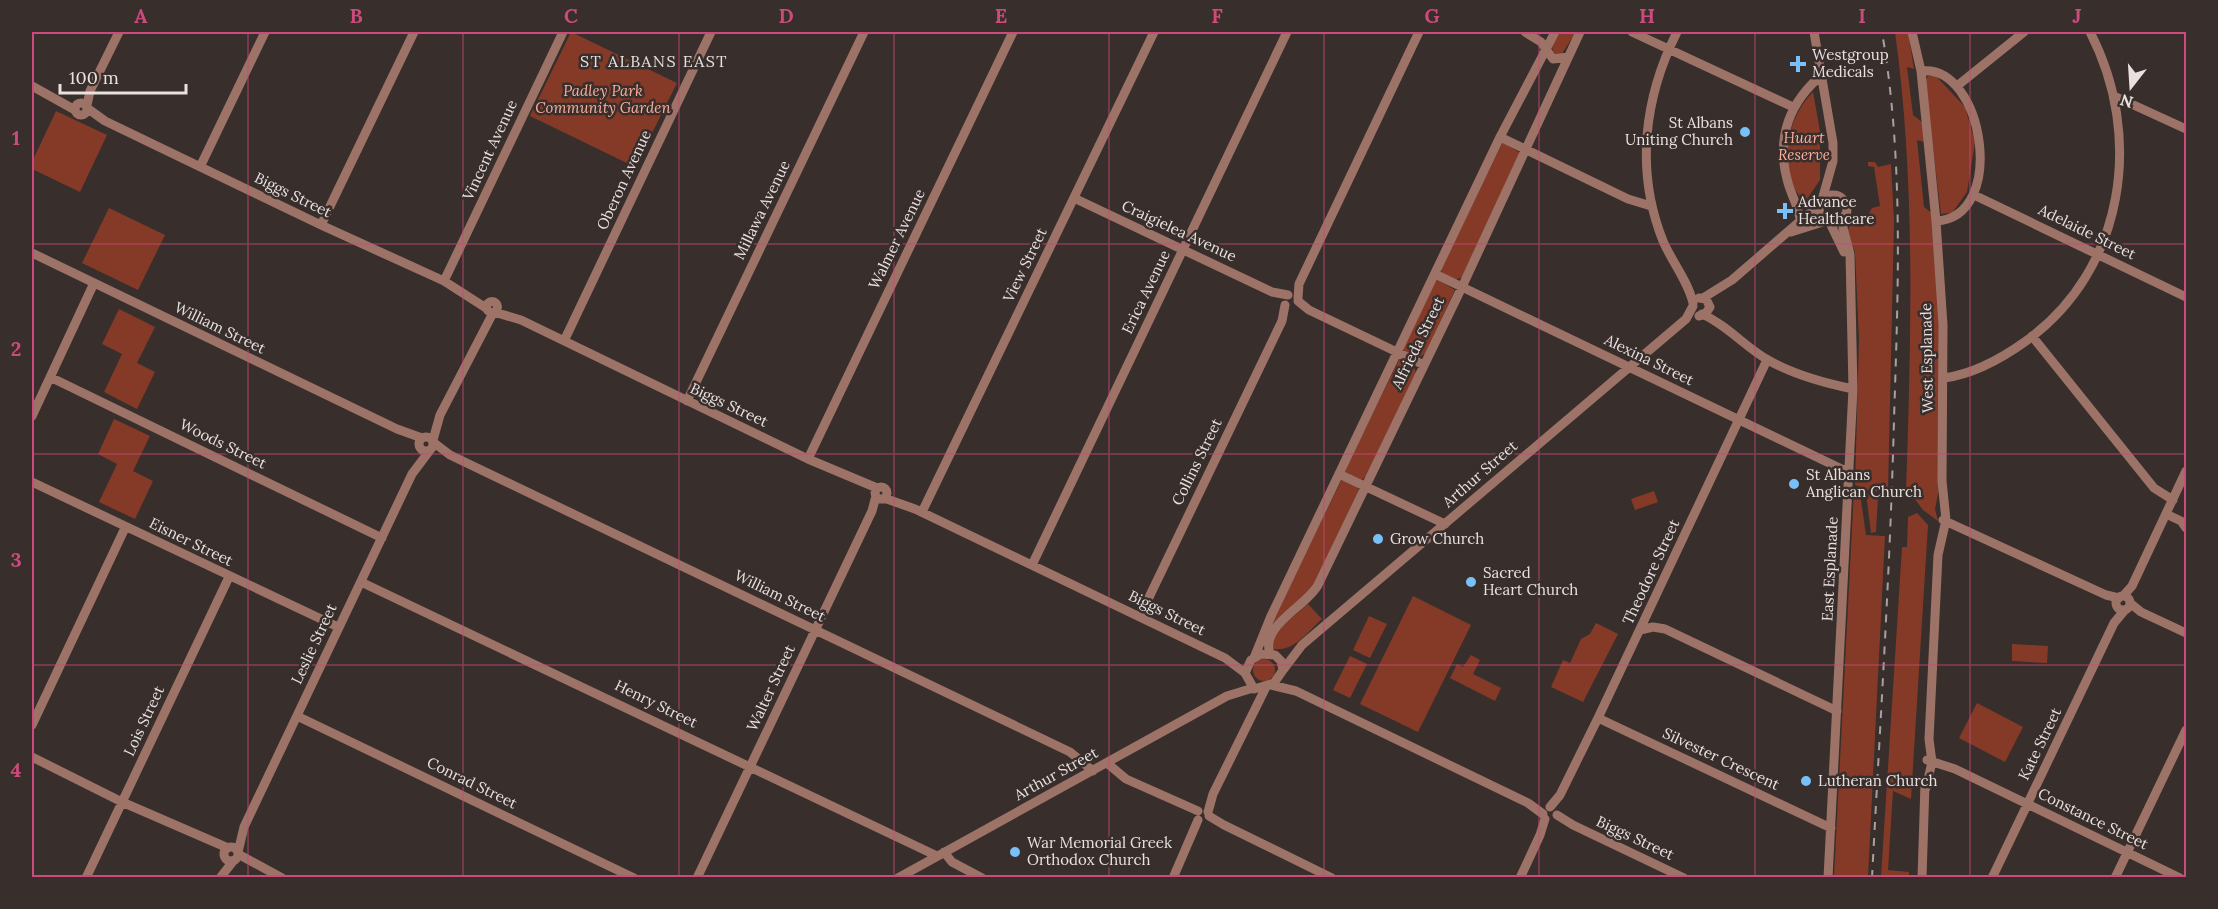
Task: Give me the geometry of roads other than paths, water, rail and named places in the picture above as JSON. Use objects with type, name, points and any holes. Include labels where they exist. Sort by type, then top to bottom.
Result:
[{"type":"street","points":[[82,107],[119,32]]},
{"type":"street","points":[[200,167],[266,32]]},
{"type":"street","points":[[321,225],[414,32]]},
{"type":"street","name":"Vincent Avenue","points":[[444,281],[562,32]]},
{"type":"street","name":"Oberon Avenue","points":[[564,341],[711,32]]},
{"type":"street","name":"Millawa Avenue","points":[[687,402],[864,32]]},
{"type":"street","name":"Walmer Avenue","points":[[808,459],[1013,32]]},
{"type":"street","name":"View Street","points":[[922,512],[1154,32]]},
{"type":"street","name":"Erica Avenue","points":[[1032,565],[1287,32]]},
{"type":"street","name":"Collins Street","points":[[1140,616],[1419,32]]},
{"type":"street","points":[[1528,33],[1549,32]]},
{"type":"street","name":"Alfrieda Street","points":[[1253,659],[1500,137],[1555,32]]},
{"type":"street","name":"Alfrieda Street","points":[[1273,654],[1268,646],[1273,631],[1286,616],[1313,594],[1462,287],[1580,32]]},
{"type":"street","points":[[1632,32],[1792,107]]},
{"type":"street","points":[[1677,32],[1668,49],[1651,99],[1645,138],[1651,206],[1664,241],[1684,280],[1698,301],[1695,312],[1706,311],[1767,360],[1810,378],[1853,389]]},
{"type":"street","points":[[1814,32],[1833,142],[1830,176],[1819,212],[1828,222]]},
{"type":"street","name":"West Esplanade","points":[[1912,32],[1921,71],[1936,221],[1944,378],[1942,494],[1944,520],[1940,541],[1922,878]]},
{"type":"street","points":[[1957,86],[2024,32]]},
{"type":"street","points":[[1944,378],[1962,375],[1990,363],[2032,336],[2070,298],[2097,254],[2114,211],[2120,174],[2120,130],[2108,73],[2090,32]]},
{"type":"street","points":[[1528,33],[1553,59],[1568,57]]},
{"type":"street","points":[[1921,71],[1940,72],[1957,86],[1969,107],[1981,160],[1974,195],[1960,214],[1936,221]]},
{"type":"street","points":[[1800,219],[1787,182],[1782,151],[1792,107],[1808,87],[1823,74]]},
{"type":"street","name":"Biggs Street","points":[[32,86],[82,107],[105,121],[200,167],[444,281],[491,308],[521,320],[687,402],[1140,616],[1225,658],[1245,674]]},
{"type":"street","points":[[2114,96],[2187,129]]},
{"type":"street","points":[[1500,137],[1628,199],[1651,206]]},
{"type":"street","points":[[1785,235],[1810,224],[1839,222],[1845,215],[1846,208],[1830,176]]},
{"type":"street","name":"Adelaide Street","points":[[1974,195],[2187,297]]},
{"type":"street","points":[[1678,325],[1686,319],[1698,301],[1732,280],[1821,202],[1829,196],[1841,198]]},
{"type":"street","name":"Craigielea Avenue","points":[[1074,198],[1424,365]]},
{"type":"street","points":[[1795,200],[1811,212]]},
{"type":"street","name":"East Esplanade","points":[[1828,878],[1851,473],[1853,389],[1848,262],[1850,254],[1843,228],[1845,215]]},
{"type":"street","name":"East Esplanade","points":[[1828,222],[1848,262]]},
{"type":"street","name":"William Street","points":[[32,253],[1070,752],[1092,771]]},
{"type":"street","name":"Alexina Street","points":[[1435,274],[1851,473]]},
{"type":"street","points":[[1678,325],[1706,311],[1732,280]]},
{"type":"street","points":[[32,415],[94,283]]},
{"type":"street","points":[[1698,301],[1708,301],[1706,311]]},
{"type":"street","name":"Leslie Street","points":[[220,877],[491,308]]},
{"type":"street","name":"Arthur Street","points":[[1283,672],[1302,645],[1678,325]]},
{"type":"street","points":[[2032,336],[2149,481],[2162,495],[2173,500]]},
{"type":"street","name":"Theodore Street","points":[[1520,878],[1651,608],[1767,360]]},
{"type":"street","name":"Woods Street","points":[[50,376],[382,538]]},
{"type":"street","name":"Kate Street","points":[[1992,878],[2187,471]]},
{"type":"street","points":[[1340,474],[1445,524]]},
{"type":"street","name":"Eisner Street","points":[[32,482],[338,627]]},
{"type":"street","name":"Walter Street","points":[[697,878],[880,494]]},
{"type":"street","points":[[2166,514],[2181,521],[2187,528]]},
{"type":"street","points":[[1944,520],[2187,633]]},
{"type":"street","points":[[32,724],[125,528]]},
{"type":"street","name":"Lois Street","points":[[86,878],[229,577]]},
{"type":"street","name":"Henry Street","points":[[361,582],[941,854],[982,878]]},
{"type":"street","points":[[1651,608],[1656,621],[1665,629],[1838,711]]},
{"type":"street","points":[[1640,630],[1652,627],[1665,629]]},
{"type":"street","name":"Arthur Street","points":[[1273,654],[1302,645]]},
{"type":"street","points":[[1173,878],[1254,708],[1268,686],[1283,672],[1281,661],[1273,654],[1253,659],[1245,674],[1253,688],[1254,708]]},
{"type":"street","name":"Biggs Street","points":[[1225,658],[1253,659]]},
{"type":"street","name":"Biggs Street","points":[[1283,672],[1296,691]]},
{"type":"street","name":"Arthur Street","points":[[1227,696],[1245,674]]},
{"type":"street","points":[[1253,688],[1268,686]]},
{"type":"street","name":"Biggs Street","points":[[1268,686],[1296,691],[1684,878]]},
{"type":"street","name":"Arthur Street","points":[[898,878],[1227,696],[1253,688]]},
{"type":"street","name":"Conrad Street","points":[[297,716],[634,878]]},
{"type":"street","name":"Silvester Crescent","points":[[1598,718],[1830,828]]},
{"type":"street","points":[[2115,878],[2187,729]]},
{"type":"street","points":[[33,759],[282,878]]},
{"type":"street","name":"Constance Street","points":[[1930,761],[1955,769],[2180,878]]},
{"type":"street","points":[[1107,763],[1126,779],[1332,878]]},
{"type":"railway","points":[[1872,878],[1890,535],[1898,274],[1894,129],[1882,32]]},
{"type":"place","name":"Westgroup Medicals","points":[[1798,64]]},
{"type":"place","name":"St Albans Uniting Church","points":[[1745,132]]},
{"type":"place","name":"Advance Healthcare","points":[[1785,211]]},
{"type":"place","name":"St Albans Anglican Church","points":[[1794,484]]},
{"type":"place","name":"Grow Church","points":[[1378,539]]},
{"type":"place","name":"Sacred Heart Church","points":[[1471,582]]},
{"type":"place","name":"Lutheran Church","points":[[1806,781]]},
{"type":"place","name":"War Memorial Greek Orthodox Church","points":[[1015,852]]},
{"type":"district","name":"ST ALBANS EAST","points":[[654,61]]},
{"type":"park label","name":"Padley Park Community Garden","points":[[603,100]]},
{"type":"park label","name":"Huart Reserve","points":[[1804,146]]}]
